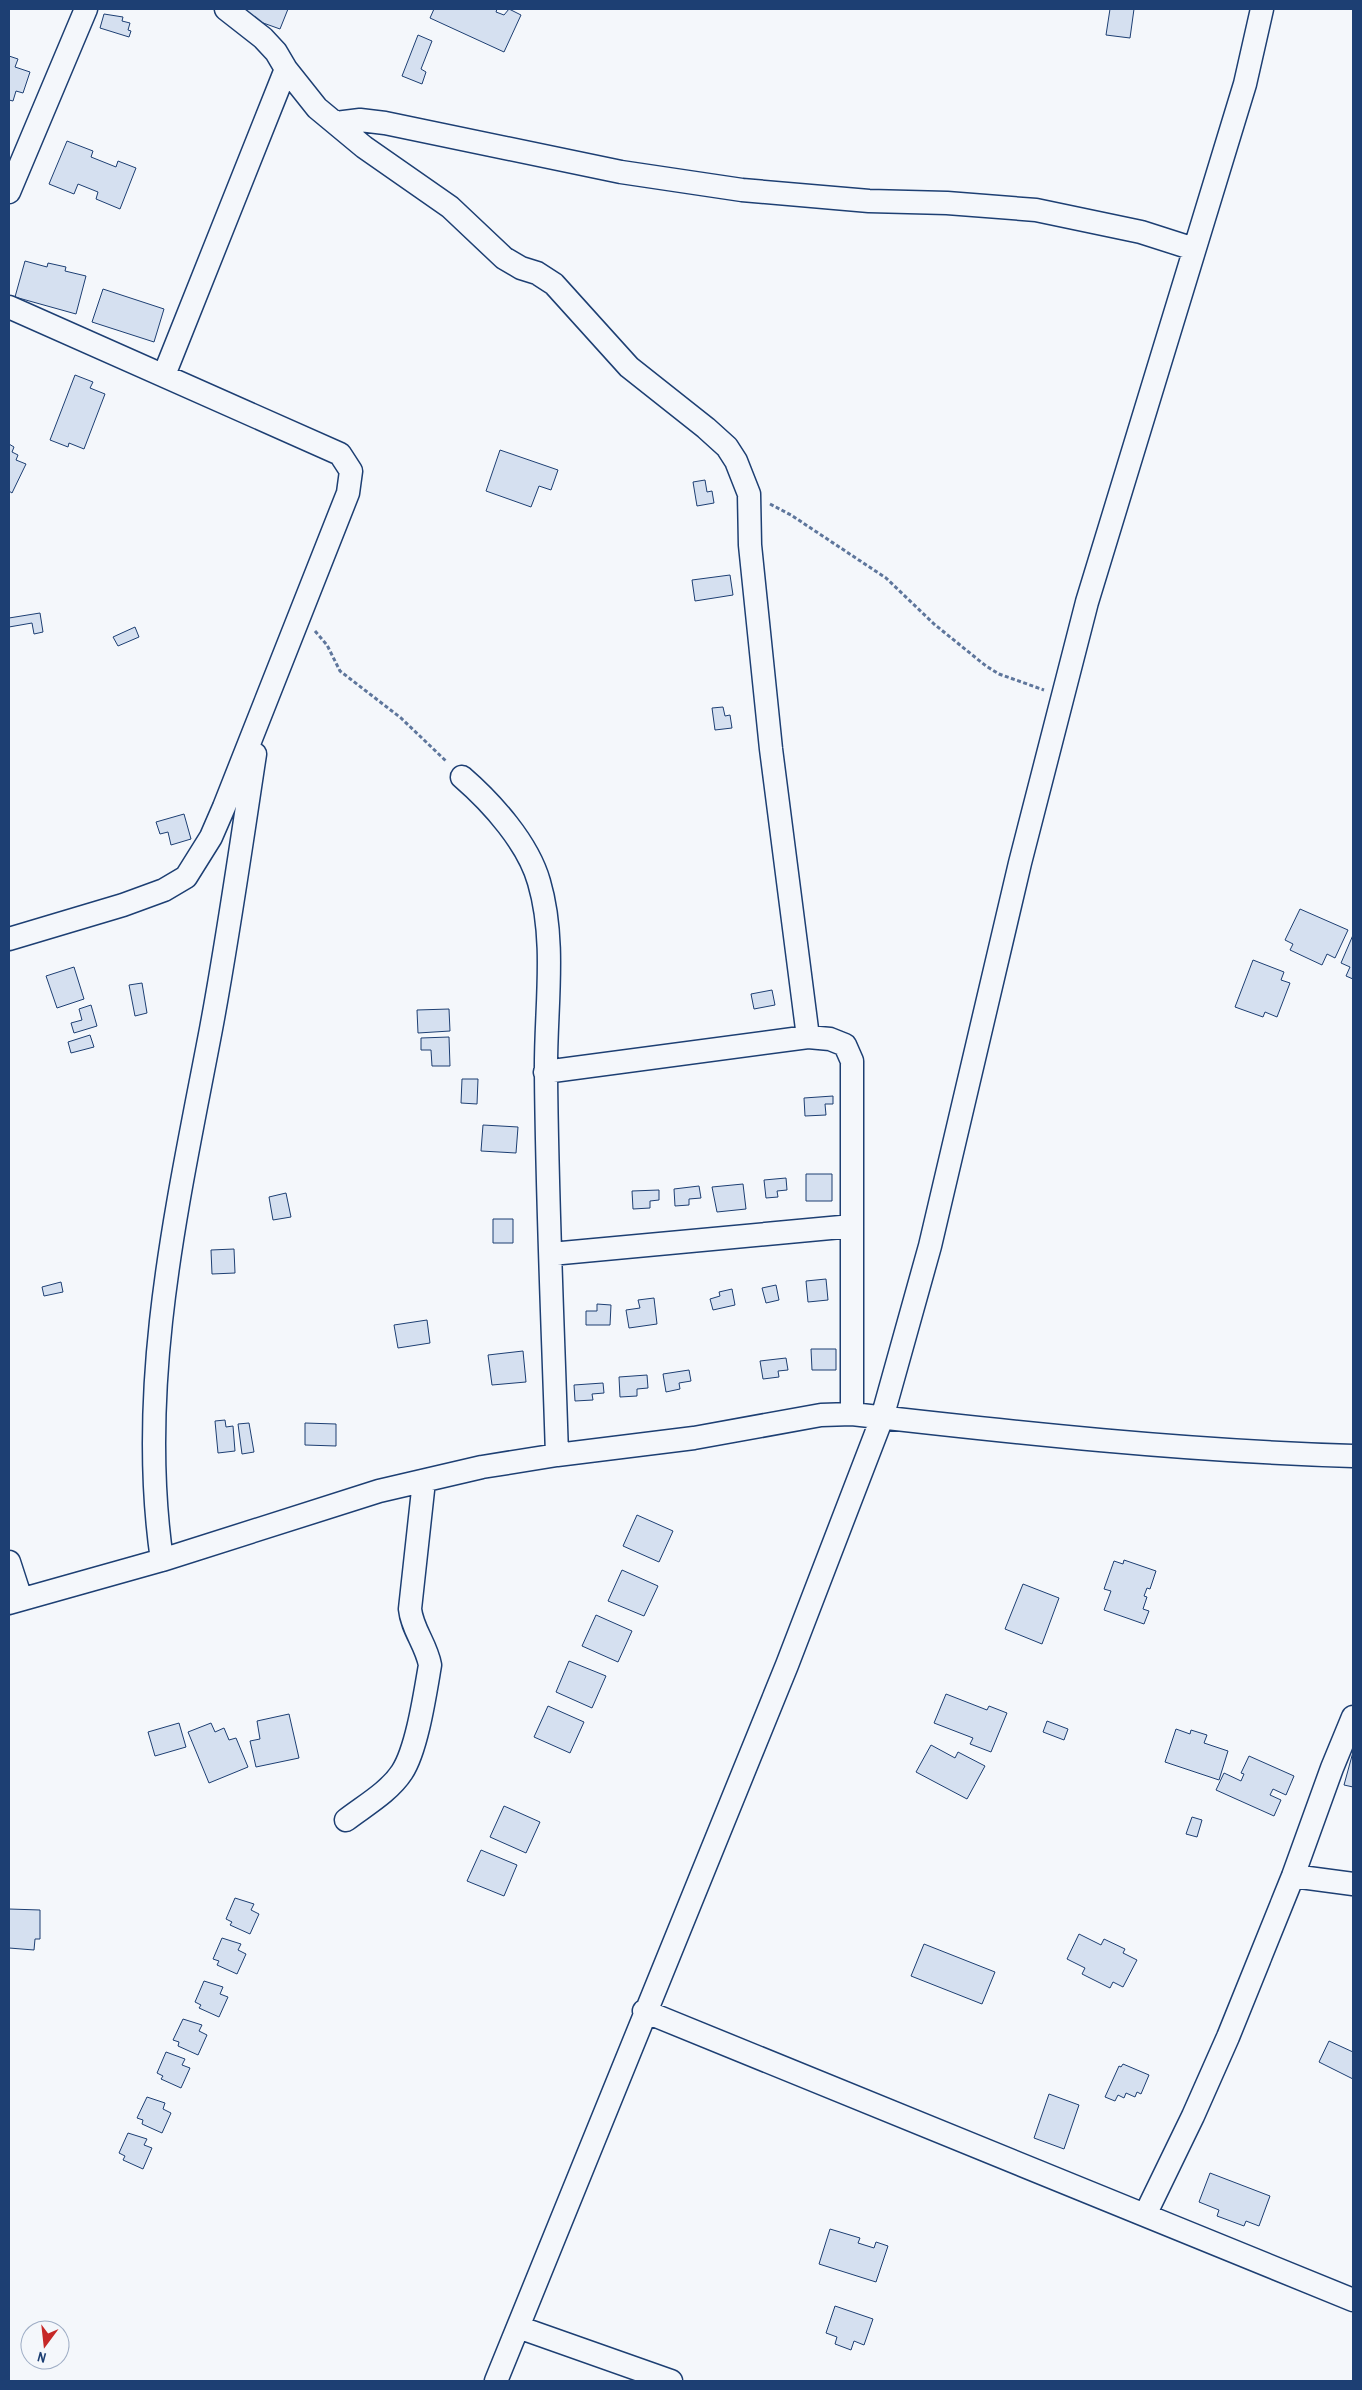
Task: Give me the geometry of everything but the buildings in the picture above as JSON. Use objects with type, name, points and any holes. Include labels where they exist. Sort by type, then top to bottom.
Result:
[{"type":"street","points":[[9,192],[86,9]]},
{"type":"street","points":[[226,9],[263,38],[276,52],[286,69],[316,108],[364,147],[450,207],[504,258],[521,268],[537,273],[554,284],[629,367],[727,447],[743,476],[749,494],[750,545],[770,749],[808,1038]]},
{"type":"street","points":[[496,2381],[786,1665],[882,1418],[930,1246],[1020,863],[1087,602],[1245,84],[1262,9]]},
{"type":"street","points":[[164,375],[286,69]]},
{"type":"street","points":[[336,124],[360,120],[385,123],[621,172],[742,190],[869,201],[947,203],[1036,210],[1142,232],[1194,249]]},
{"type":"street","points":[[9,307],[340,454],[351,471],[348,493],[261,716],[211,837],[186,877],[164,890],[123,906],[9,939]]},
{"type":"street","points":[[162,1560],[156,1518],[154,1475],[157,1373],[166,1279],[219,986],[261,716]]},
{"type":"street","points":[[462,776],[490,801],[524,850],[539,881],[546,912],[548,953],[546,1072],[557,1455]]},
{"type":"street","points":[[546,1072],[808,1038],[830,1039],[845,1045],[852,1061],[852,1414]]},
{"type":"street","points":[[551,1254],[852,1226]]},
{"type":"street","points":[[9,1562],[15,1601],[162,1560],[379,1491],[424,1480],[482,1467],[557,1455],[694,1438],[821,1415],[852,1414],[1265,1453],[1353,1456]]},
{"type":"street","points":[[346,1820],[383,1792],[401,1774],[414,1750],[430,1665],[428,1651],[411,1620],[410,1609],[424,1480]]},
{"type":"street","points":[[1145,2215],[1193,2116],[1293,1876],[1332,1768],[1353,1717]]},
{"type":"street","points":[[1293,1876],[1353,1884]]},
{"type":"street","points":[[644,2012],[1353,2300]]},
{"type":"street","points":[[518,2327],[671,2381]]},
{"type":"path","points":[[749,494],[791,515],[886,578],[934,624],[986,666],[999,674],[1062,697]]},
{"type":"path","points":[[300,616],[327,644],[340,670],[401,718],[462,776]]}]
